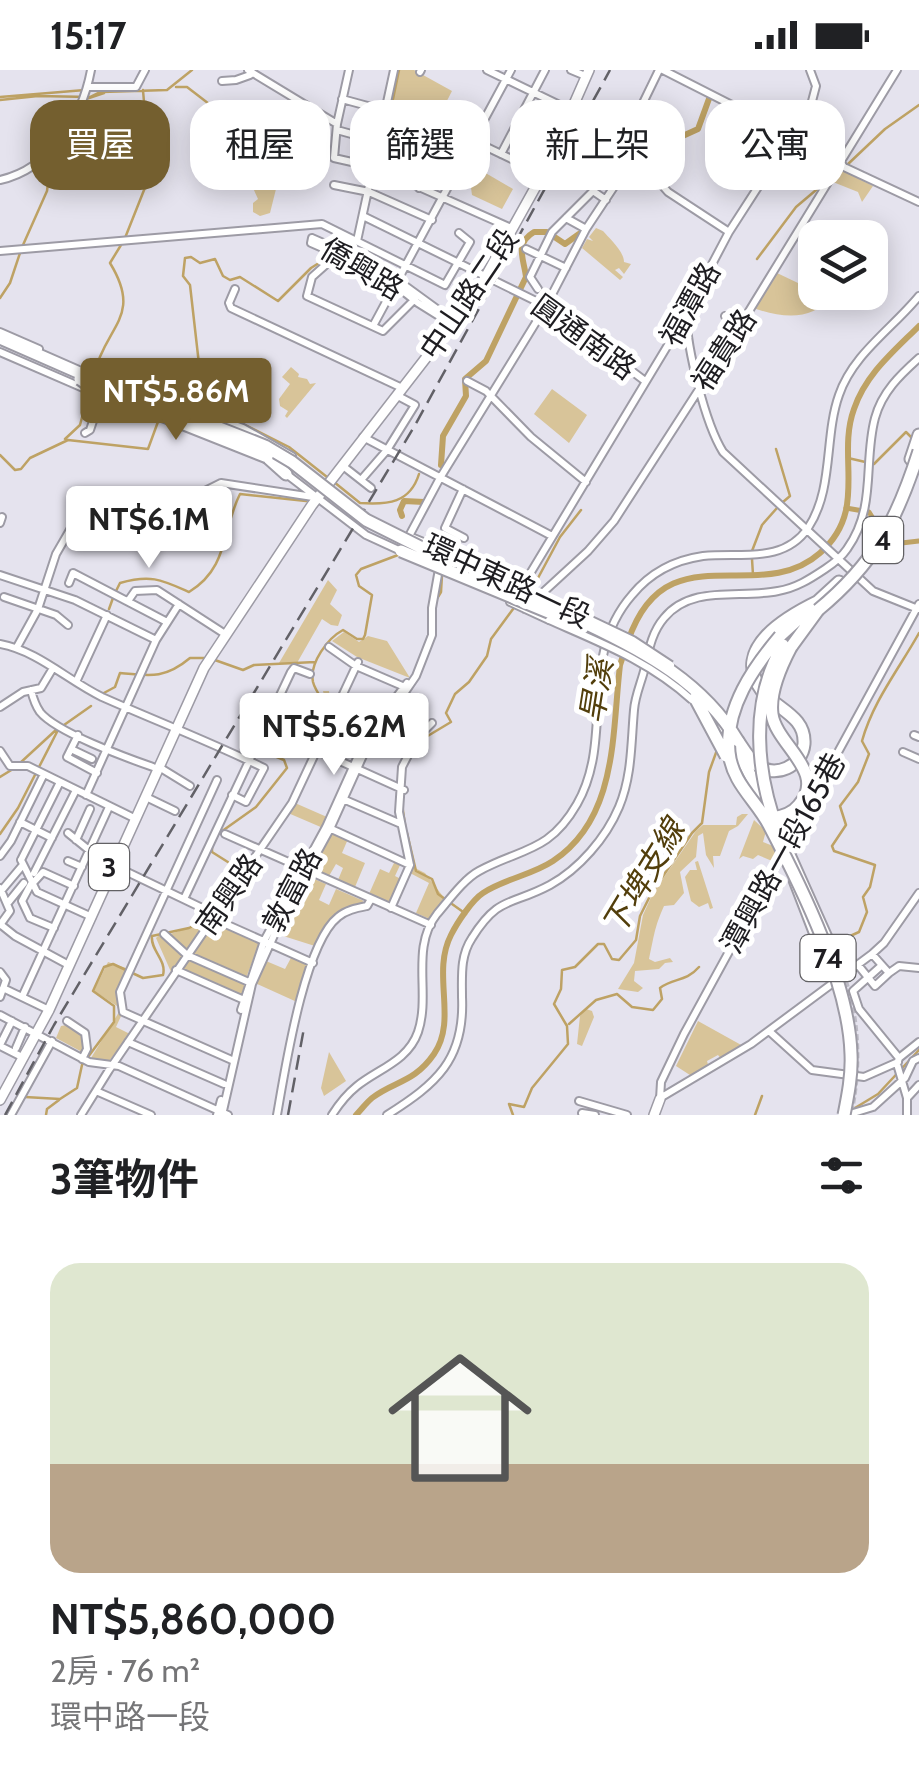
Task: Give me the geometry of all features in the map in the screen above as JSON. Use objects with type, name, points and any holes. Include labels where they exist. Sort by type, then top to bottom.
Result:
[{"type":"highway","name":"74","points":[[0,338],[82,378],[263,450],[289,466],[347,514],[382,535],[580,623],[654,663],[696,695],[727,731],[777,829],[848,1002],[855,1056],[848,1114]]},
{"type":"highway","points":[[82,378],[94,388],[268,457],[286,474]]},
{"type":"highway","points":[[82,378],[243,432],[296,460]]},
{"type":"highway","name":"4","points":[[819,606],[858,573],[890,529],[904,500],[918,441]]},
{"type":"highway","points":[[409,536],[563,609],[580,623]]},
{"type":"highway","name":"74","points":[[401,551],[580,623]]},
{"type":"highway","points":[[696,695],[720,740],[747,807],[770,818],[791,812],[804,799],[807,776],[774,724],[772,697],[794,641],[819,606]]},
{"type":"highway","points":[[696,695],[765,770],[793,766],[804,740],[800,725],[762,691],[754,660],[770,629],[819,606]]},
{"type":"highway","points":[[762,812],[745,793],[732,765],[730,721],[765,654],[819,606]]},
{"type":"highway","points":[[777,829],[759,742],[762,696],[783,645],[819,606]]},
{"type":"highway","name":"74","points":[[696,695],[726,740],[762,812],[806,903],[842,996],[851,1056],[848,1114]]},
{"type":"main road","name":"中山路二段","points":[[575,100],[586,72]]},
{"type":"main road","name":"中山路二段","points":[[399,392],[484,276],[531,190]]},
{"type":"main road","name":"中山路二段","points":[[327,483],[484,276],[532,190]]},
{"type":"main road","name":"中山路二段","points":[[315,497],[363,436]]},
{"type":"main road","name":"3","points":[[1,1091],[19,1052],[47,1009],[201,666],[315,497]]},
{"type":"main road","name":"3","points":[[134,818],[156,767]]},
{"type":"main road","name":"3","points":[[47,1009],[90,916]]},
{"type":"main road","name":"3","points":[[1,1091],[33,1030]]},
{"type":"main road","points":[[654,1115],[660,1099]]},
{"type":"street","points":[[0,180],[34,165],[56,144],[81,109],[91,70]]},
{"type":"street","points":[[87,88],[136,87],[145,70]]},
{"type":"street","points":[[388,100],[394,70]]},
{"type":"street","points":[[488,70],[549,100]]},
{"type":"street","points":[[490,110],[510,70]]},
{"type":"street","points":[[501,154],[545,70]]},
{"type":"street","points":[[570,70],[586,72]]},
{"type":"street","points":[[645,100],[660,70],[720,100]]},
{"type":"street","name":"福潭路","points":[[810,70],[815,93],[811,100]]},
{"type":"street","name":"福貴路","points":[[845,151],[895,70]]},
{"type":"street","points":[[222,81],[236,80],[248,72],[350,132]]},
{"type":"street","points":[[348,72],[334,158],[350,162]]},
{"type":"street","points":[[342,99],[350,101]]},
{"type":"street","points":[[490,149],[510,158]]},
{"type":"street","points":[[845,165],[874,182],[919,200]]},
{"type":"street","points":[[334,184],[369,192],[432,220]]},
{"type":"street","points":[[424,190],[509,227]]},
{"type":"street","points":[[416,298],[384,330],[373,326],[448,190]]},
{"type":"street","points":[[401,551],[440,478],[612,190]]},
{"type":"street","points":[[666,190],[729,232]]},
{"type":"street","name":"福潭路","points":[[522,587],[756,190]]},
{"type":"street","name":"福貴路","points":[[523,608],[608,530],[821,190]]},
{"type":"street","name":"福貴路","points":[[700,384],[821,190]]},
{"type":"street","points":[[538,289],[530,277],[550,235],[593,191],[606,200]]},
{"type":"street","points":[[357,241],[369,192]]},
{"type":"street","name":"圓通南路","points":[[363,216],[546,306],[645,382]]},
{"type":"street","points":[[566,218],[586,229]]},
{"type":"street","points":[[0,251],[322,224],[445,286],[470,242],[458,233]]},
{"type":"street","points":[[526,249],[566,268]]},
{"type":"street","name":"僑興路","points":[[373,326],[306,296],[312,277],[340,253],[382,269],[451,321]]},
{"type":"street","points":[[235,289],[228,303],[230,308],[399,392],[415,405],[388,450],[360,480]]},
{"type":"street","points":[[332,1115],[352,1090],[392,1064],[414,1040],[422,1010],[424,949],[431,926],[449,903],[480,870],[525,853],[544,841],[576,805],[588,777],[600,664],[616,613],[631,595],[666,567],[703,556],[774,552],[807,531],[828,467],[831,422],[843,384],[858,361],[919,296]]},
{"type":"street","points":[[686,314],[700,384],[714,435],[723,452],[872,591],[918,608]]},
{"type":"street","points":[[725,316],[737,325]]},
{"type":"street","points":[[0,352],[82,378]]},
{"type":"street","points":[[386,1115],[432,1085],[447,1066],[462,1028],[463,957],[488,917],[502,903],[558,880],[587,855],[612,823],[630,771],[634,709],[662,620],[682,603],[707,595],[787,589],[810,579],[852,542],[869,494],[873,430],[880,405],[892,382],[919,358]]},
{"type":"street","name":"環中東路一段","points":[[82,378],[196,410],[265,438],[375,520],[646,648],[730,730],[788,844],[846,976]]},
{"type":"street","name":"環中東路一段","points":[[82,378],[252,454],[286,474],[350,524],[439,569],[628,654],[696,695],[734,758],[781,856],[833,985]]},
{"type":"street","points":[[467,382],[490,395],[531,438],[586,482]]},
{"type":"street","points":[[85,433],[90,430],[98,406]]},
{"type":"street","points":[[190,428],[196,410]]},
{"type":"street","points":[[363,436],[552,536]]},
{"type":"street","points":[[343,466],[371,488]]},
{"type":"street","points":[[17,647],[38,609],[56,554],[78,516],[101,506],[187,496],[221,482],[315,497]]},
{"type":"street","points":[[462,489],[445,528],[464,538]]},
{"type":"street","points":[[350,524],[371,533],[375,520]]},
{"type":"street","name":"敦富路","points":[[328,828],[367,736],[408,686],[428,648],[439,569]]},
{"type":"street","points":[[0,574],[107,616],[156,640]]},
{"type":"street","points":[[69,583],[73,574],[167,622]]},
{"type":"street","points":[[128,601],[135,591],[153,590],[224,633]]},
{"type":"street","points":[[2,597],[56,615],[68,625]]},
{"type":"street","points":[[86,795],[156,640],[179,604]]},
{"type":"street","name":"潭興路一段165巷","points":[[660,1099],[658,1092],[664,1072],[918,608]]},
{"type":"street","points":[[76,682],[107,616]]},
{"type":"street","points":[[0,644],[17,647],[128,708],[265,768],[246,802],[232,796]]},
{"type":"street","points":[[330,646],[357,664],[408,686]]},
{"type":"street","name":"南興路","points":[[81,1115],[292,803],[357,664]]},
{"type":"street","points":[[0,707],[41,688],[53,668]]},
{"type":"street","points":[[184,899],[293,669],[310,674]]},
{"type":"street","points":[[31,690],[39,711],[48,720],[190,786]]},
{"type":"street","points":[[391,908],[410,864],[401,824],[406,755],[432,723]]},
{"type":"street","points":[[69,753],[74,733]]},
{"type":"street","points":[[280,734],[402,789]]},
{"type":"street","points":[[0,751],[8,765],[28,766],[134,818]]},
{"type":"street","points":[[903,752],[919,759]]},
{"type":"street","points":[[69,753],[92,760]]},
{"type":"street","points":[[69,753],[97,773]]},
{"type":"street","name":"敦富路","points":[[221,1114],[250,983],[267,942],[343,799],[354,767]]},
{"type":"street","points":[[44,774],[2,853],[22,863],[29,883],[41,894],[90,916]]},
{"type":"street","points":[[218,780],[120,992],[123,1012],[232,1060]]},
{"type":"street","points":[[60,782],[22,863],[2,888],[10,911],[0,924],[65,963]]},
{"type":"street","points":[[34,872],[76,790]]},
{"type":"street","points":[[145,796],[175,811]]},
{"type":"street","points":[[343,799],[401,824]]},
{"type":"street","points":[[22,997],[109,807]]},
{"type":"street","points":[[76,840],[90,809]]},
{"type":"street","points":[[20,822],[52,838]]},
{"type":"street","points":[[328,828],[410,864]]},
{"type":"street","points":[[68,833],[112,866],[200,907]]},
{"type":"street","points":[[225,834],[431,926]]},
{"type":"street","points":[[68,861],[82,867]]},
{"type":"street","points":[[9,902],[43,872],[74,886]]},
{"type":"street","points":[[29,883],[22,901],[30,918],[54,928]]},
{"type":"street","points":[[660,1099],[717,1071],[873,956],[919,895]]},
{"type":"street","points":[[278,1115],[293,1023],[313,963],[331,924],[348,910],[367,906],[371,899]]},
{"type":"street","points":[[212,918],[313,963]]},
{"type":"street","points":[[164,934],[186,956],[250,983]]},
{"type":"street","points":[[873,956],[889,973]]},
{"type":"street","points":[[859,966],[875,986],[898,966],[919,968]]},
{"type":"street","points":[[882,966],[853,991],[858,1009],[899,1060],[907,1098],[906,1115]]},
{"type":"street","points":[[176,970],[245,1001]]},
{"type":"street","points":[[0,972],[6,980],[1,992],[47,1009]]},
{"type":"street","points":[[0,1015],[85,1060],[113,1066],[221,1114]]},
{"type":"street","points":[[12,1021],[0,1045],[19,1052]]},
{"type":"street","points":[[67,1022],[86,1035],[85,1060]]},
{"type":"street","points":[[769,1033],[812,1070],[841,1076],[870,1076],[899,1060],[919,1042]]},
{"type":"street","points":[[0,1110],[10,1115],[52,1041]]},
{"type":"street","points":[[128,1042],[224,1084]]},
{"type":"street","points":[[848,1114],[873,1107],[902,1081],[919,1058]]},
{"type":"street","points":[[71,1064],[85,1060]]},
{"type":"street","name":"敦富路","points":[[221,1114],[224,1084],[232,1060]]},
{"type":"street","points":[[907,1098],[919,1085]]},
{"type":"street","points":[[96,1090],[151,1115]]},
{"type":"street","points":[[579,1101],[627,1115]]},
{"type":"street","points":[[582,1113],[595,1115]]},
{"type":"shaded area","points":[[397,70],[414,70],[452,91],[447,100],[391,100]]},
{"type":"shaded area","points":[[845,172],[873,186],[862,202],[858,192],[845,187]]},
{"type":"shaded area","points":[[490,176],[512,190],[502,209],[472,195],[471,190],[490,190]]},
{"type":"shaded area","points":[[254,190],[276,190],[270,213],[260,216],[253,212],[253,203],[258,199]]},
{"type":"shaded area","points":[[596,228],[615,245],[624,262],[631,264],[624,274],[619,268],[615,270],[623,277],[620,280],[582,248],[587,239],[593,241],[589,237]]},
{"type":"shaded area","points":[[777,273],[798,283],[798,310],[816,310],[796,315],[753,308]]},
{"type":"shaded area","points":[[291,367],[298,377],[316,383],[287,418],[288,411],[280,406],[279,399],[290,384],[282,377]]},
{"type":"shaded area","points":[[552,389],[587,415],[569,443],[534,414]]},
{"type":"shaded area","points":[[328,580],[337,590],[330,604],[342,615],[338,626],[322,619],[297,663],[279,663]]},
{"type":"shaded area","points":[[344,632],[359,642],[368,636],[387,641],[410,678],[357,657],[332,641]]},
{"type":"shaded area","points":[[323,691],[329,691],[330,701],[336,704],[323,731],[314,726],[302,730],[298,737],[285,734],[321,716]]},
{"type":"shaded area","points":[[295,803],[327,817],[323,828],[288,813]]},
{"type":"shaded area","points":[[742,814],[748,814],[738,826],[729,831],[720,856],[713,856],[714,868],[706,855],[703,833],[698,836],[696,857],[680,872],[684,893],[674,905],[664,906],[649,959],[655,962],[670,958],[673,962],[659,969],[635,971],[634,981],[643,988],[638,992],[618,989],[634,963],[643,915],[653,893],[696,831],[703,825],[736,825]]},
{"type":"shaded area","points":[[754,820],[766,831],[763,842],[776,852],[772,861],[758,855],[739,859]]},
{"type":"shaded area","points":[[331,833],[348,839],[342,853],[365,863],[355,887],[338,880],[343,868],[336,864],[329,876],[312,869]]},
{"type":"shaded area","points":[[395,861],[401,863],[395,876],[401,879],[390,903],[369,894],[380,869],[389,873]]},
{"type":"shaded area","points":[[698,861],[713,908],[710,909],[708,903],[699,907],[691,901],[685,877],[690,870],[697,870]]},
{"type":"shaded area","points":[[413,867],[425,873],[445,899],[432,920],[416,913],[429,883],[410,873]]},
{"type":"shaded area","points":[[307,876],[326,884],[319,900],[329,905],[336,889],[364,901],[330,921],[318,947],[277,934]]},
{"type":"shaded area","points":[[213,922],[260,942],[246,978],[191,954]]},
{"type":"shaded area","points":[[204,923],[187,952],[167,935]]},
{"type":"shaded area","points":[[159,935],[184,954],[171,972],[156,938]]},
{"type":"shaded area","points":[[292,956],[310,964],[297,1002],[255,983],[266,961],[285,969]]},
{"type":"shaded area","points":[[189,957],[245,983],[242,995],[180,969]]},
{"type":"shaded area","points":[[108,962],[129,969],[119,990],[122,1014],[116,1027],[130,1034],[109,1061],[91,1058],[119,1012],[117,1006],[94,991]]},
{"type":"shaded area","points":[[586,1009],[594,1017],[582,1046],[577,1044],[580,1016]]},
{"type":"shaded area","points":[[698,1021],[743,1046],[722,1060],[718,1055],[707,1061],[709,1068],[693,1077],[676,1066]]},
{"type":"shaded area","points":[[67,1025],[82,1035],[82,1052],[56,1038],[61,1026]]},
{"type":"shaded area","points":[[329,1052],[346,1081],[324,1096],[321,1088]]},
{"type":"waterway","points":[[97,89],[167,90],[192,70]]},
{"type":"waterway","points":[[393,99],[399,70]]},
{"type":"waterway","points":[[176,87],[187,87],[204,100]]},
{"type":"waterway","points":[[0,97],[85,90]]},
{"type":"waterway","points":[[125,238],[150,175],[143,90]]},
{"type":"waterway","points":[[0,100],[90,97],[100,92]]},
{"type":"waterway","points":[[86,100],[104,93]]},
{"type":"waterway","points":[[685,135],[698,129],[710,96]]},
{"type":"waterway","points":[[847,165],[885,129],[919,105]]},
{"type":"waterway","points":[[23,245],[47,190]]},
{"type":"waterway","points":[[757,259],[796,207],[816,190]]},
{"type":"waterway","points":[[441,465],[443,436],[466,396],[465,379],[486,361],[526,277],[524,242],[534,232],[547,232],[565,244],[579,234]]},
{"type":"waterway","points":[[94,374],[123,309],[119,281],[110,263],[121,245]]},
{"type":"waterway","points":[[0,298],[10,283],[20,253]]},
{"type":"waterway","points":[[179,400],[184,393],[201,393],[209,381],[200,373],[190,285],[183,276],[185,258],[200,263],[215,259],[223,276],[230,280],[240,277],[278,301],[311,268],[330,256]]},
{"type":"waterway","name":"旱溪","points":[[628,641],[645,607],[665,588],[689,578],[769,574],[796,568],[820,553],[835,536],[848,501],[849,427],[859,396],[881,364],[919,326]]},
{"type":"waterway","points":[[208,389],[223,414],[289,447],[327,477]]},
{"type":"waterway","points":[[65,439],[80,425],[89,391]]},
{"type":"waterway","points":[[0,455],[15,470],[30,458],[68,440],[148,449],[159,419]]},
{"type":"waterway","points":[[848,458],[874,464],[906,432],[912,438]]},
{"type":"waterway","points":[[776,449],[790,496],[783,502]]},
{"type":"waterway","points":[[334,482],[360,503],[380,503],[404,496],[419,474]]},
{"type":"waterway","points":[[116,591],[120,583],[140,579],[189,592],[202,582],[218,560],[240,494],[306,501]]},
{"type":"waterway","points":[[402,516],[404,501],[424,502]]},
{"type":"waterway","points":[[752,551],[762,525],[777,508]]},
{"type":"waterway","points":[[846,508],[869,512],[893,544],[919,541]]},
{"type":"waterway","points":[[527,590],[581,510]]},
{"type":"waterway","points":[[218,834],[256,807],[287,768],[284,760],[272,755],[270,745],[276,734],[323,714],[326,706],[313,675],[326,645],[343,630],[363,639],[372,595],[359,586],[356,575],[361,569],[398,555]]},
{"type":"waterway","points":[[752,559],[753,575]]},
{"type":"waterway","points":[[435,602],[441,592],[442,575]]},
{"type":"waterway","points":[[109,609],[113,598]]},
{"type":"waterway","points":[[415,749],[451,722],[446,713],[455,694],[487,656],[491,639],[516,605]]},
{"type":"waterway","points":[[838,953],[848,937],[859,932],[867,912],[863,897],[870,887],[875,865],[834,851],[832,846],[846,825],[840,806],[858,782],[869,754],[862,741],[873,712],[919,633]]},
{"type":"waterway","name":"旱溪","points":[[356,1115],[380,1092],[419,1071],[434,1054],[444,1026],[446,950],[470,906],[491,888],[553,861],[590,822],[608,772],[624,653]]},
{"type":"waterway","points":[[102,694],[115,687],[120,673],[157,674],[173,670],[190,658],[204,658]]},
{"type":"waterway","points":[[212,659],[243,670],[254,665],[315,662]]},
{"type":"waterway","points":[[64,725],[91,706]]},
{"type":"waterway","points":[[19,764],[57,729]]},
{"type":"waterway","points":[[0,834],[18,808],[58,730]]},
{"type":"waterway","name":"下埤支線","points":[[513,1115],[509,1104],[524,1107],[532,1088],[568,1044],[567,1026],[554,1004],[561,989],[562,970],[575,967],[598,944],[604,944],[612,959],[619,960],[636,940],[640,916],[651,894],[702,823],[709,772],[717,750]]},
{"type":"waterway","points":[[0,777],[13,769]]},
{"type":"waterway","points":[[402,804],[405,825]]},
{"type":"waterway","points":[[407,833],[416,871],[432,879],[438,894],[466,914]]},
{"type":"waterway","points":[[25,1097],[60,1099],[77,1088],[82,1065],[114,1022],[114,1006],[93,991],[104,967],[113,964],[143,978],[163,975],[152,936],[203,921],[234,873],[231,864],[212,852],[212,845]]},
{"type":"waterway","points":[[569,1024],[596,1000],[617,994],[632,1007],[653,1010],[662,999],[660,988],[699,967]]},
{"type":"waterway","points":[[850,1111],[878,1094],[919,1050]]},
{"type":"waterway","points":[[755,1115],[762,1096]]},
{"type":"waterway","points":[[46,1115],[47,1109],[59,1100]]},
{"type":"tunnel","points":[[842,973],[852,1008],[856,1044],[850,1115]]},
{"type":"railway","points":[[5,1115],[54,1025],[414,427],[610,70]]},
{"type":"railway","points":[[288,1115],[304,1028]]}]
